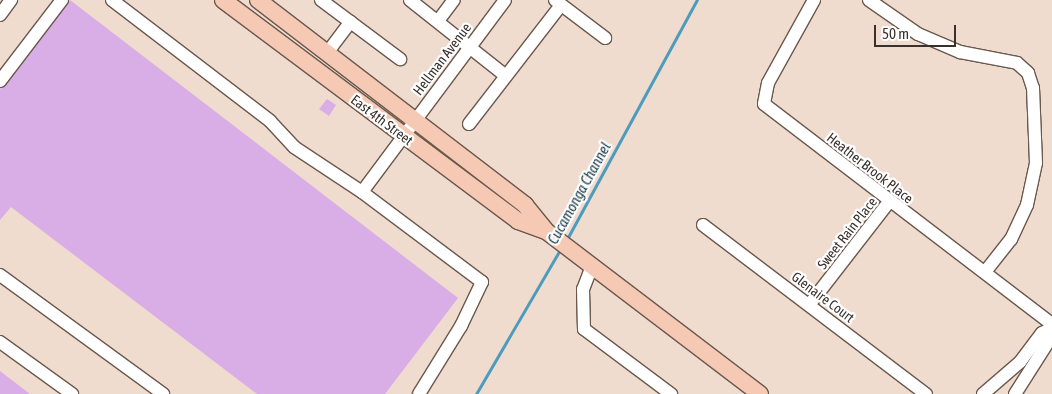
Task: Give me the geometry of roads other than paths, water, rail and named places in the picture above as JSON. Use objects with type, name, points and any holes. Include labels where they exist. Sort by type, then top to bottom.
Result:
[{"type":"main road","name":"East 4th Street","points":[[258,0],[525,205],[546,231],[760,394]]},
{"type":"main road","name":"East 4th Street","points":[[229,2],[403,136],[518,221],[546,231]]},
{"type":"street","points":[[0,15],[11,0]]},
{"type":"street","points":[[0,81],[62,0]]},
{"type":"street","points":[[112,0],[270,121],[294,147],[362,192],[482,282],[461,326],[419,394]]},
{"type":"street","points":[[321,0],[400,59]]},
{"type":"street","points":[[410,0],[472,47],[506,76]]},
{"type":"street","points":[[438,21],[454,0]]},
{"type":"street","name":"Hellman Avenue","points":[[362,192],[472,47],[505,0]]},
{"type":"street","name":"Heather Brook Place","points":[[814,0],[768,83],[764,104],[889,202],[1052,324]]},
{"type":"street","points":[[869,0],[918,34],[960,52],[1017,63],[1028,73],[1033,88],[1036,163],[1029,197],[1011,239],[985,272]]},
{"type":"street","points":[[469,124],[506,76],[558,2],[605,38]]},
{"type":"street","points":[[327,53],[350,22]]},
{"type":"street","name":"Sweet Rain Place","points":[[809,306],[889,202]]},
{"type":"street","name":"Glenaire Court","points":[[702,225],[926,394]]},
{"type":"street","points":[[592,266],[583,289],[584,329],[671,394]]},
{"type":"street","points":[[0,275],[163,394]]},
{"type":"street","points":[[983,394],[1020,362],[1042,333],[1052,328]]},
{"type":"street","points":[[1015,394],[1052,336]]},
{"type":"street","points":[[0,342],[72,394]]},
{"type":"waterway","name":"Cucamonga Channel","points":[[567,239],[697,0]]},
{"type":"waterway","name":"Cucamonga Channel","points":[[476,394],[561,248]]}]
